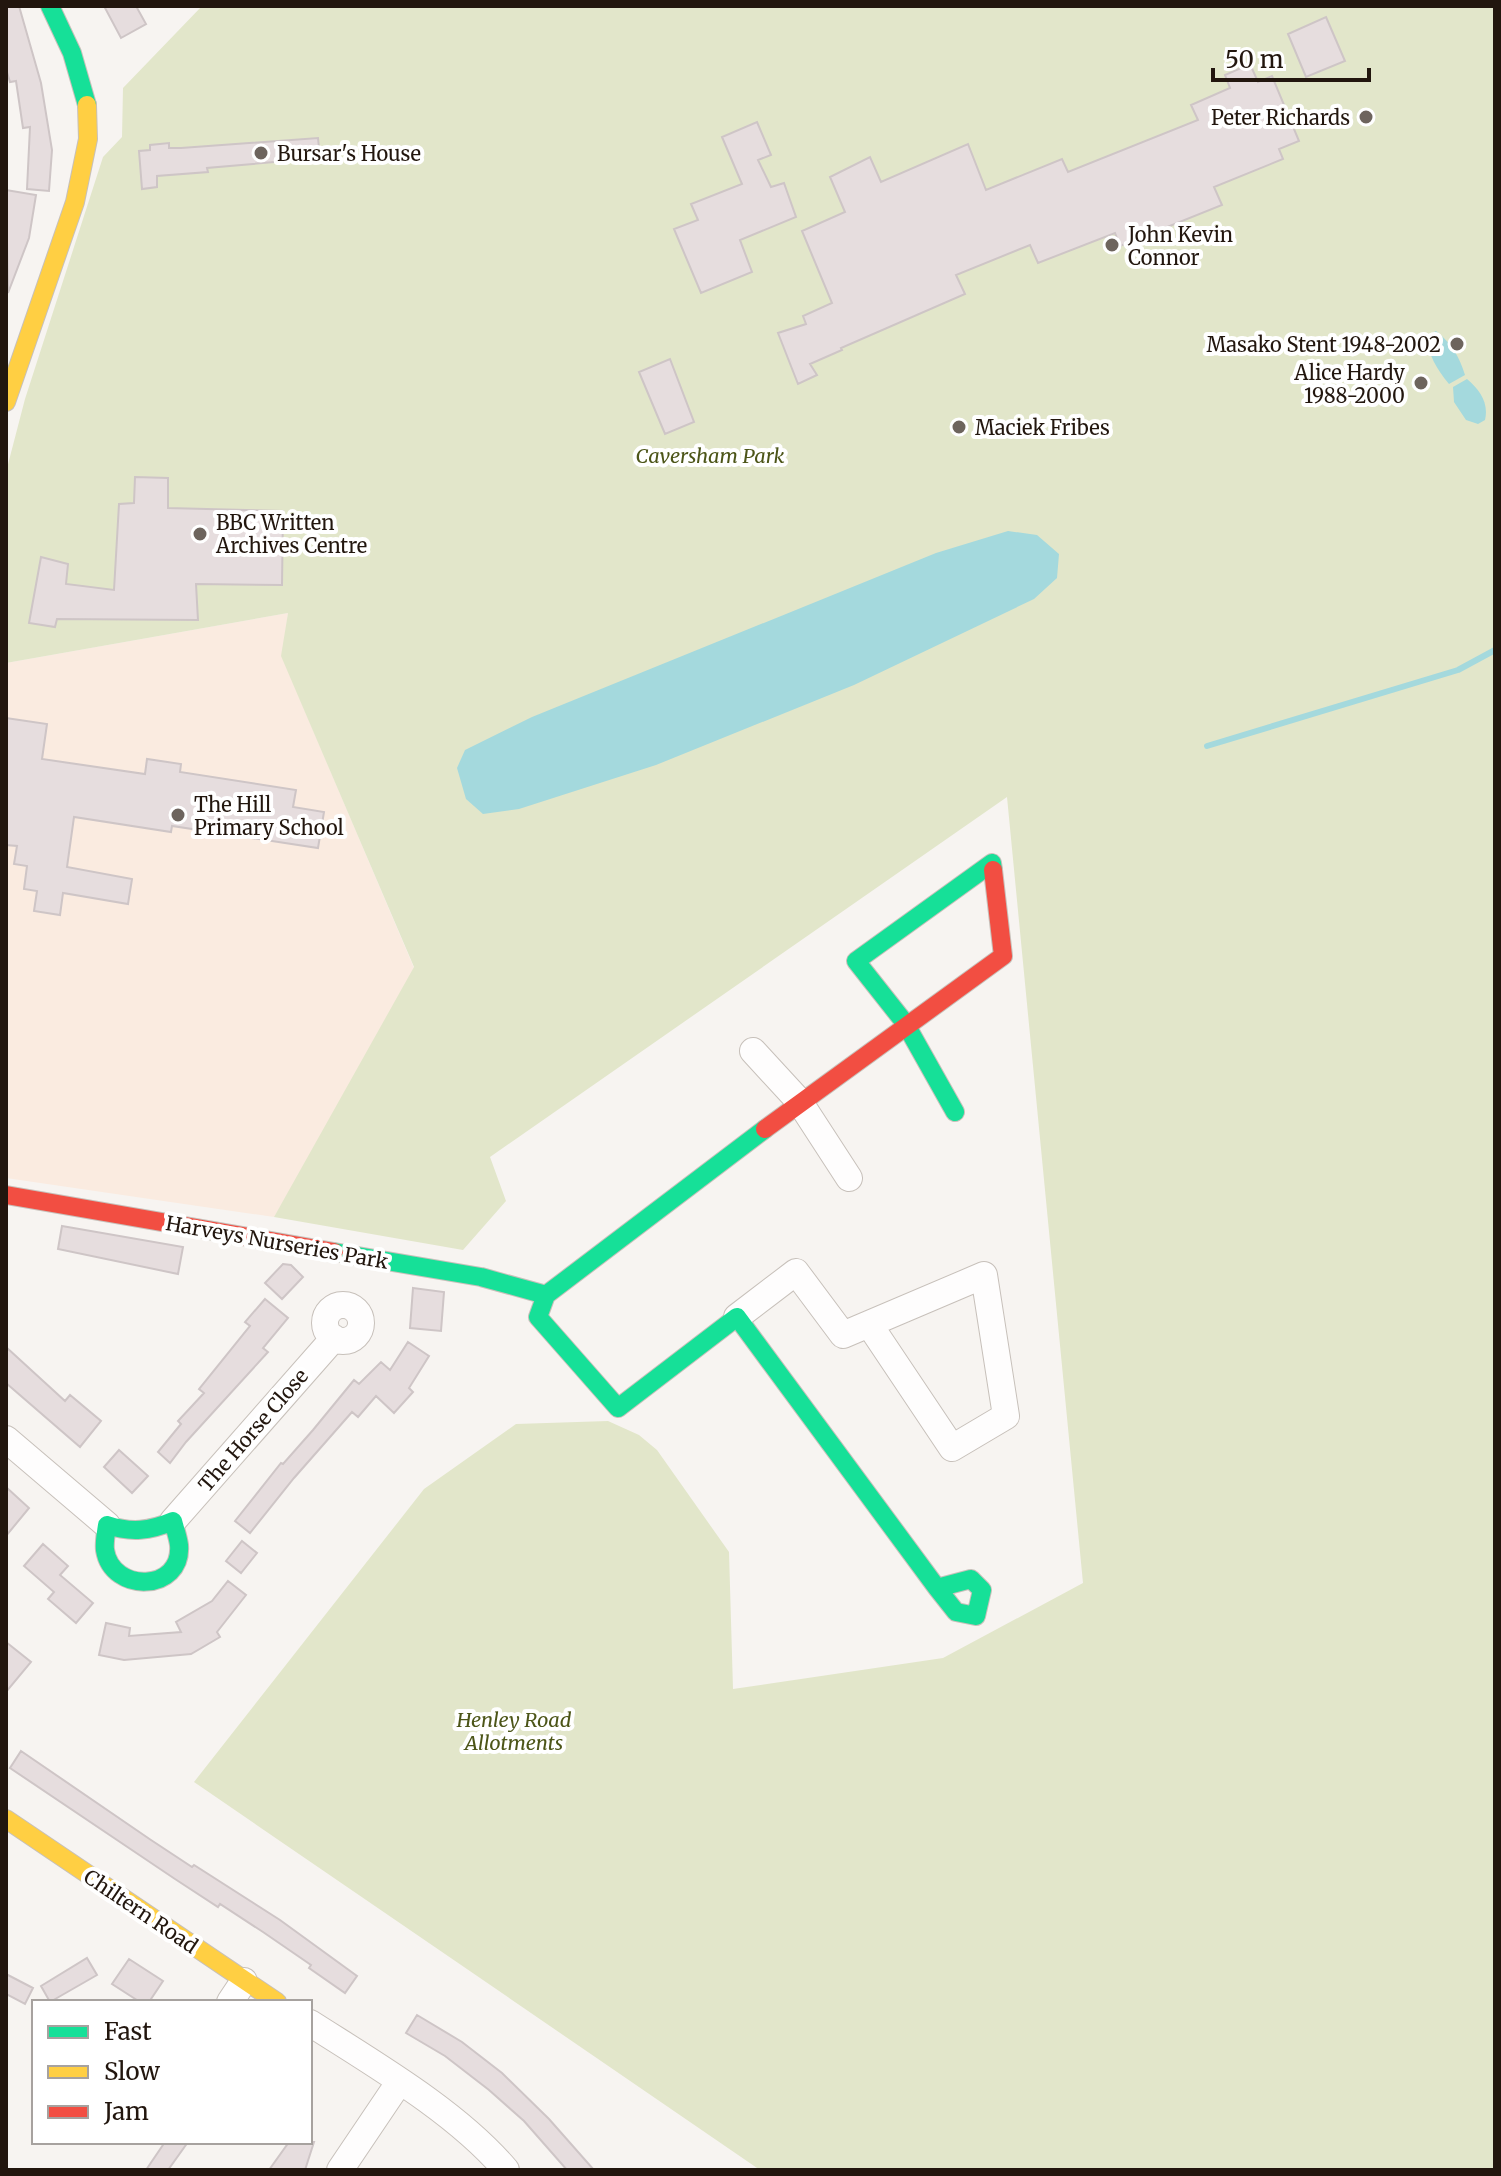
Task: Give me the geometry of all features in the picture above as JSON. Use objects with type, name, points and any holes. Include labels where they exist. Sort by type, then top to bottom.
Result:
[{"type":"street","points":[[6,402],[75,202],[88,139],[88,107],[72,53],[50,6]]},
{"type":"street","points":[[869,1324],[952,1448],[1006,1416],[984,1275],[843,1335],[796,1272],[618,1408],[538,1317],[546,1295],[799,1101],[905,1023],[1003,956],[992,863],[856,961],[905,1023],[955,1112]]},
{"type":"street","points":[[753,1051],[799,1101],[849,1178]]},
{"type":"street","name":"Harveys Nurseries Park","points":[[6,1195],[481,1277],[546,1295]]},
{"type":"street","points":[[737,1317],[937,1588]]},
{"type":"street","name":"The Horse Close","points":[[173,1521],[334,1338]]},
{"type":"street","points":[[6,1439],[107,1525],[121,1531],[139,1533],[173,1521],[179,1534],[180,1547],[171,1573],[157,1583],[140,1585],[124,1579],[114,1570],[103,1541],[107,1525]]},
{"type":"street","name":"Chiltern Road","points":[[6,1819],[237,1991],[270,2000]]},
{"type":"street","points":[[312,2024],[400,2081],[494,2155],[506,2170]]},
{"type":"street","points":[[340,2170],[400,2081]]},
{"type":"shaded area","name":"The Hill Primary School","points":[[288,613],[282,657],[414,968],[356,1079],[274,1217],[6,1178],[6,663]]},
{"type":"green space","name":"Caversham Park","points":[[202,6],[1495,6],[1495,2170],[760,2170],[194,1782],[424,1489],[516,1424],[608,1421],[639,1435],[657,1450],[729,1552],[733,1689],[943,1658],[1083,1583],[1007,797],[490,1157],[506,1201],[463,1250],[274,1217],[414,967],[281,656],[288,613],[6,663],[6,472],[25,399],[103,157],[122,137],[123,88]]},
{"type":"water","points":[[1436,331],[1454,351],[1465,375],[1449,384],[1434,362],[1427,343],[1426,336]]},
{"type":"water","points":[[1467,379],[1484,402],[1485,420],[1478,424],[1466,420],[1454,402],[1453,387]]},
{"type":"water","points":[[1008,531],[1037,535],[1059,554],[1057,578],[1034,599],[854,685],[656,765],[519,809],[483,814],[466,799],[457,768],[465,750],[532,717],[936,553]]},
{"type":"building","points":[[6,6],[19,6],[41,83],[52,150],[49,191],[27,189],[30,127],[23,128],[16,81],[10,82],[6,69]]},
{"type":"building","points":[[104,6],[136,6],[146,24],[121,38]]},
{"type":"building","points":[[1326,17],[1345,61],[1306,77],[1288,34]]},
{"type":"building","points":[[1250,64],[1258,82],[1272,76],[1299,141],[1279,149],[1283,159],[1214,187],[1222,205],[1120,246],[1115,233],[1038,263],[1030,245],[956,275],[965,294],[810,364],[817,375],[798,384],[778,333],[806,324],[803,316],[832,303],[802,231],[845,212],[830,177],[870,157],[881,182],[968,144],[986,190],[1062,159],[1068,172],[1198,120],[1191,105],[1230,88],[1225,75]]},
{"type":"building","points":[[757,122],[771,155],[758,160],[771,187],[784,183],[796,217],[740,240],[752,272],[701,293],[674,229],[698,220],[691,204],[742,184],[722,137]]},
{"type":"building","points":[[318,138],[320,158],[207,168],[208,172],[157,176],[157,187],[142,189],[139,151],[150,150],[150,145],[169,143],[169,148],[181,148]]},
{"type":"building","points":[[6,190],[36,195],[29,238],[8,293]]},
{"type":"building","points":[[670,359],[694,422],[665,434],[639,372]]},
{"type":"building","name":"BBC Written Archives Centre","points":[[135,477],[168,478],[168,508],[283,511],[282,585],[196,584],[198,620],[57,619],[55,627],[29,623],[41,557],[68,564],[66,584],[114,590],[119,504],[134,503]]},
{"type":"building","points":[[6,718],[47,724],[42,759],[145,774],[147,759],[181,764],[180,772],[296,790],[293,807],[324,812],[318,848],[172,826],[171,832],[74,817],[67,867],[132,879],[128,904],[63,893],[60,915],[34,911],[37,891],[24,889],[27,866],[14,864],[17,846],[6,845]]},
{"type":"building","points":[[62,1226],[183,1247],[178,1274],[58,1249]]},
{"type":"building","points":[[283,1264],[291,1265],[303,1277],[282,1299],[265,1283]]},
{"type":"building","points":[[413,1288],[444,1292],[441,1331],[410,1328]]},
{"type":"building","points":[[265,1299],[288,1318],[263,1348],[268,1352],[170,1463],[158,1452],[181,1424],[178,1421],[204,1393],[199,1389],[250,1326],[245,1322]]},
{"type":"building","points":[[408,1342],[429,1356],[409,1388],[413,1392],[394,1413],[376,1396],[358,1417],[352,1412],[250,1533],[235,1521],[354,1380],[359,1384],[381,1362],[390,1370]]},
{"type":"building","points":[[6,1347],[65,1401],[70,1395],[101,1421],[80,1447],[6,1383]]},
{"type":"building","points":[[119,1450],[148,1476],[132,1493],[104,1467]]},
{"type":"building","points":[[6,1487],[29,1508],[6,1536]]},
{"type":"building","points":[[242,1541],[257,1553],[241,1573],[226,1561]]},
{"type":"building","points":[[43,1544],[68,1566],[60,1575],[93,1603],[76,1623],[48,1599],[54,1592],[24,1566]]},
{"type":"building","points":[[228,1581],[246,1595],[217,1632],[220,1637],[191,1654],[124,1660],[99,1655],[106,1623],[130,1628],[129,1636],[181,1632],[176,1622],[212,1601]]},
{"type":"building","points":[[6,1642],[31,1662],[6,1692]]},
{"type":"building","points":[[21,1751],[192,1867],[194,1865],[280,1920],[357,1976],[345,1993],[263,1932],[220,1904],[218,1907],[10,1768]]},
{"type":"building","points":[[87,1958],[97,1975],[53,2000],[49,2000],[41,1986]]},
{"type":"building","points":[[129,1959],[163,1981],[150,2000],[137,2000],[112,1984]]},
{"type":"building","points":[[6,1974],[33,1988],[25,2004],[6,1994]]},
{"type":"building","points":[[417,2015],[462,2042],[502,2073],[549,2119],[594,2170],[567,2170],[524,2121],[489,2090],[445,2056],[406,2033]]},
{"type":"building","points":[[314,2142],[305,2170],[269,2170],[288,2144]]},
{"type":"building","points":[[164,2144],[187,2144],[168,2170],[146,2170]]},
{"type":"waterway","points":[[1207,746],[1458,670],[1495,650]]},
{"type":"traffic: fast","points":[[50,6],[72,53],[87,105]]},
{"type":"traffic: fast","points":[[955,1112],[905,1023],[856,961],[992,863],[993,870]]},
{"type":"traffic: fast","points":[[765,1129],[546,1295],[538,1317],[618,1408],[737,1317],[937,1588],[956,1612],[976,1616],[982,1590],[971,1579],[937,1588]]},
{"type":"traffic: fast","points":[[334,1252],[481,1277],[546,1295]]},
{"type":"traffic: fast","points":[[173,1521],[179,1545],[177,1561],[170,1572],[146,1582],[120,1574],[110,1564],[105,1550],[107,1525],[140,1530],[173,1521]]},
{"type":"traffic: slow","points":[[6,402],[75,202],[88,139],[87,105]]},
{"type":"traffic: slow","points":[[6,1819],[274,2000]]},
{"type":"traffic: jam","points":[[765,1129],[1003,956],[993,870]]},
{"type":"traffic: jam","points":[[6,1195],[334,1252]]},
{"type":"place","name":"Peter Richards","points":[[1366,117]]},
{"type":"place","name":"Bursar's House","points":[[261,153]]},
{"type":"place","name":"John Kevin Connor","points":[[1112,245]]},
{"type":"place","name":"Masako Stent 1948-2002","points":[[1457,344]]},
{"type":"place","name":"Alice Hardy 1988-2000","points":[[1421,383]]},
{"type":"place","name":"Maciek Fribes","points":[[959,427]]},
{"type":"place","name":"BBC Written Archives Centre","points":[[200,534]]},
{"type":"place","name":"The Hill Primary School","points":[[178,815]]},
{"type":"park label","name":"Henley Road Allotments","points":[[514,1730]]}]
